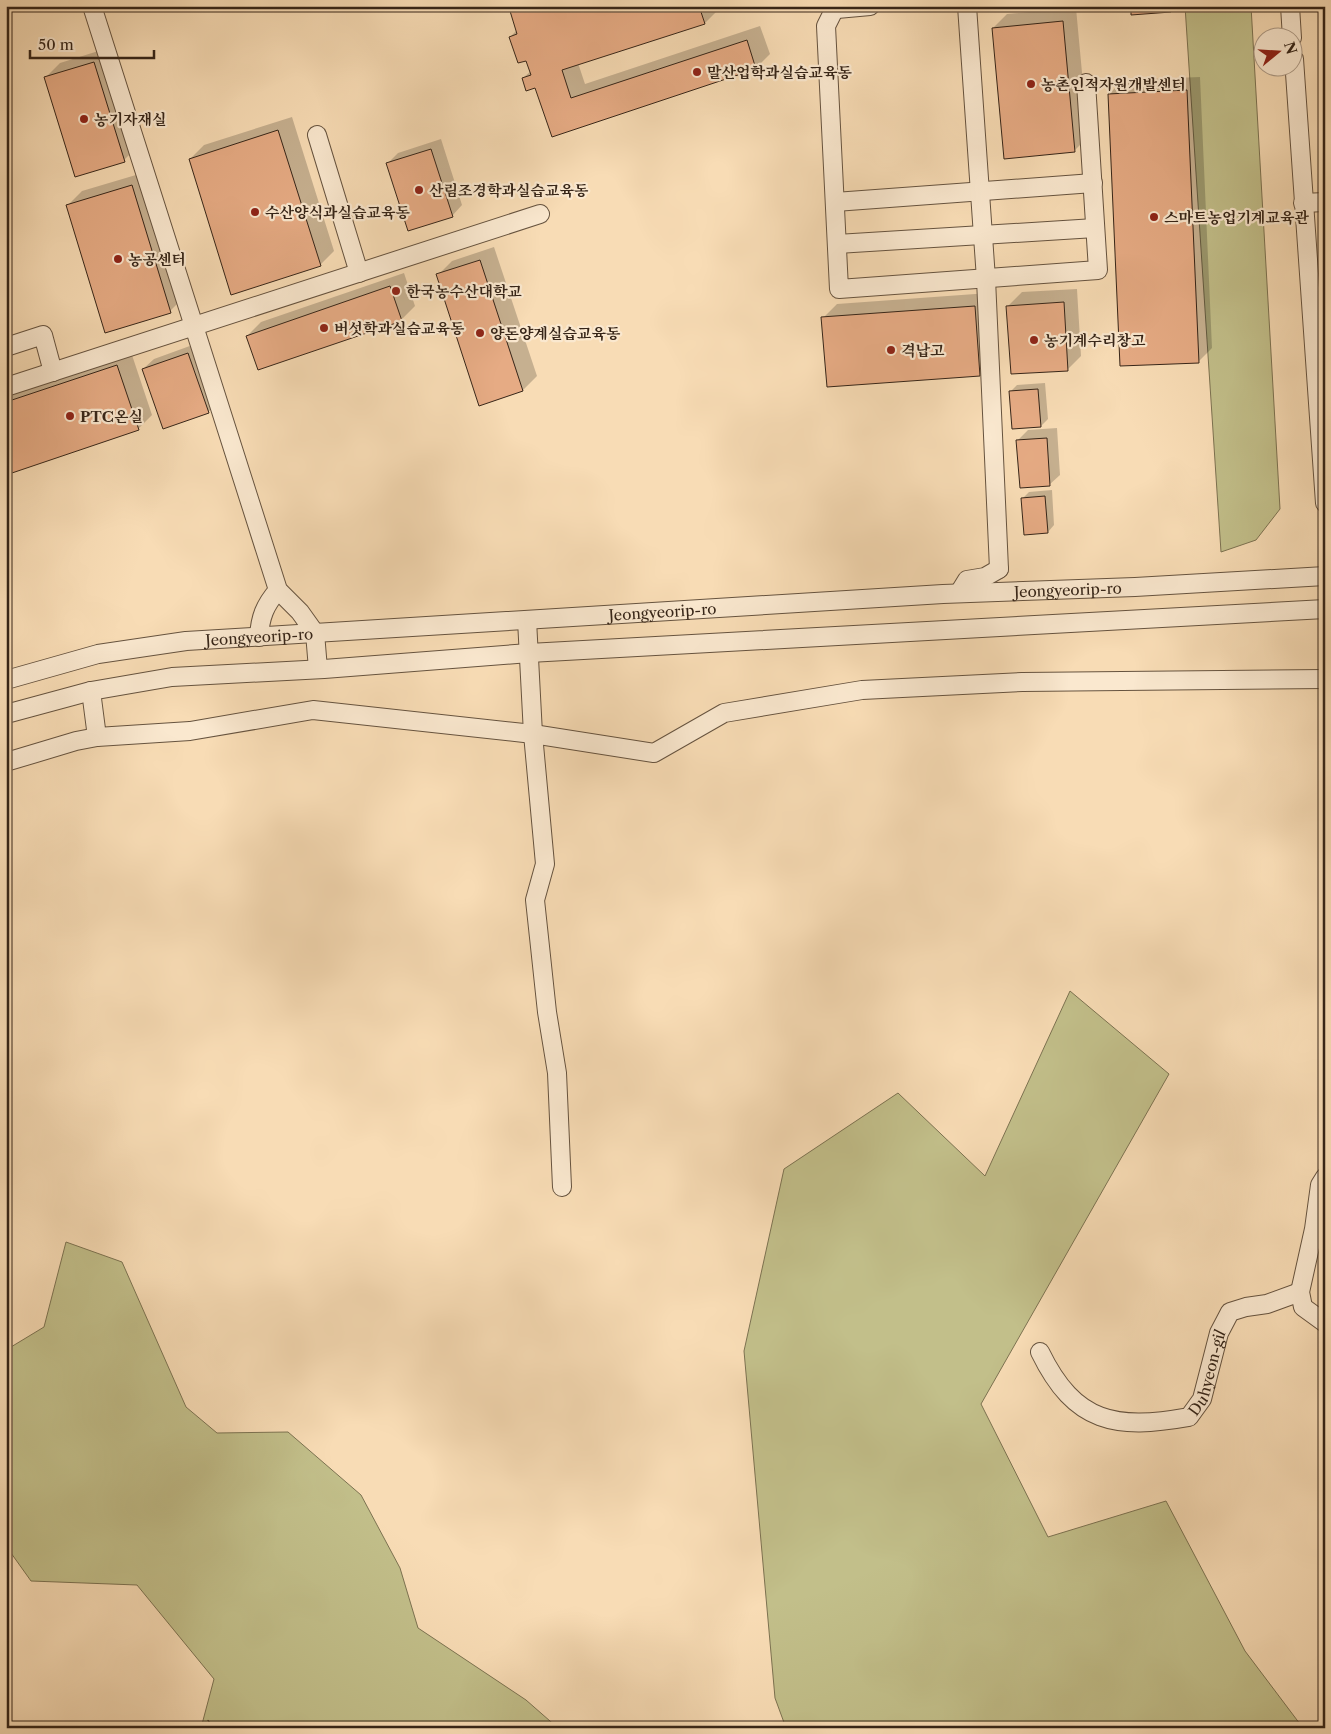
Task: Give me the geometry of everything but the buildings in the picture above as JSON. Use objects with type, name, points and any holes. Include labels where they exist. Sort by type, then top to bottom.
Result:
[{"type":"street","points":[[92,6],[278,590],[300,612],[315,633],[318,669]]},
{"type":"street","points":[[870,6],[836,8],[826,26],[839,290],[1098,270],[1086,83]]},
{"type":"street","points":[[968,6],[986,279],[999,569],[1014,581],[1037,580],[1040,590]]},
{"type":"street","points":[[1290,6],[1291,28]]},
{"type":"street","points":[[1295,78],[1325,503]]},
{"type":"street","points":[[317,135],[359,273]]},
{"type":"street","points":[[834,202],[1092,183]]},
{"type":"street","points":[[1303,203],[1325,202]]},
{"type":"street","points":[[6,387],[540,214]]},
{"type":"street","points":[[837,244],[1095,228]]},
{"type":"street","points":[[6,347],[43,335],[53,372]]},
{"type":"street","points":[[959,593],[967,580],[985,577],[999,569]]},
{"type":"street","name":"Jeongyeorip-ro","points":[[6,680],[98,654],[186,641],[959,593],[1325,576]]},
{"type":"street","points":[[259,637],[260,619],[269,600],[278,590]]},
{"type":"street","points":[[6,714],[91,692],[172,677],[318,669],[530,652],[1325,608]]},
{"type":"street","points":[[527,620],[533,734],[545,864],[535,900],[547,1012],[557,1072],[562,1187]]},
{"type":"street","points":[[6,762],[76,741],[97,737],[190,731],[313,710],[533,734],[654,753],[724,714],[862,690],[1022,682],[1325,679]]},
{"type":"street","points":[[91,692],[97,737]]},
{"type":"street","points":[[1325,1177],[1320,1185],[1320,1229],[1300,1292],[1303,1307],[1325,1323]]},
{"type":"street","name":"Duhyeon-gil","points":[[1040,1352],[1051,1375],[1073,1401],[1097,1416],[1119,1422],[1154,1423],[1189,1417],[1202,1399],[1219,1333],[1230,1312],[1246,1306],[1267,1304],[1300,1292]]},
{"type":"path","points":[[200,1728],[210,1720]]},
{"type":"shaded area","points":[[1185,6],[1251,6],[1280,509],[1256,540],[1221,552]]},
{"type":"shaded area","points":[[1070,991],[1169,1074],[981,1404],[1048,1537],[1166,1501],[1245,1651],[1303,1728],[786,1728],[775,1698],[744,1351],[784,1169],[898,1093],[985,1176]]},
{"type":"shaded area","points":[[66,1242],[122,1262],[186,1407],[217,1433],[288,1432],[361,1495],[400,1568],[418,1628],[526,1700],[558,1728],[201,1728],[214,1679],[137,1585],[31,1581],[6,1546],[6,1350],[44,1327]]},
{"type":"place","name":"말산업학과실습교육동","points":[[697,72]]},
{"type":"place","name":"농촌인적자원개발센터","points":[[1031,84]]},
{"type":"place","name":"농기자재실","points":[[84,119]]},
{"type":"place","name":"산림조경학과실습교육동","points":[[419,190]]},
{"type":"place","name":"수산양식과실습교육동","points":[[255,212]]},
{"type":"place","name":"스마트농업기계교육관","points":[[1154,217]]},
{"type":"place","name":"농공센터","points":[[118,259]]},
{"type":"place","name":"한국농수산대학교","points":[[396,291]]},
{"type":"place","name":"버섯학과실습교육동","points":[[324,328]]},
{"type":"place","name":"양돈양계실습교육동","points":[[480,333]]},
{"type":"place","name":"농기계수리창고","points":[[1034,340]]},
{"type":"place","name":"격납고","points":[[891,350]]},
{"type":"place","name":"PTC온실","points":[[70,416]]}]
